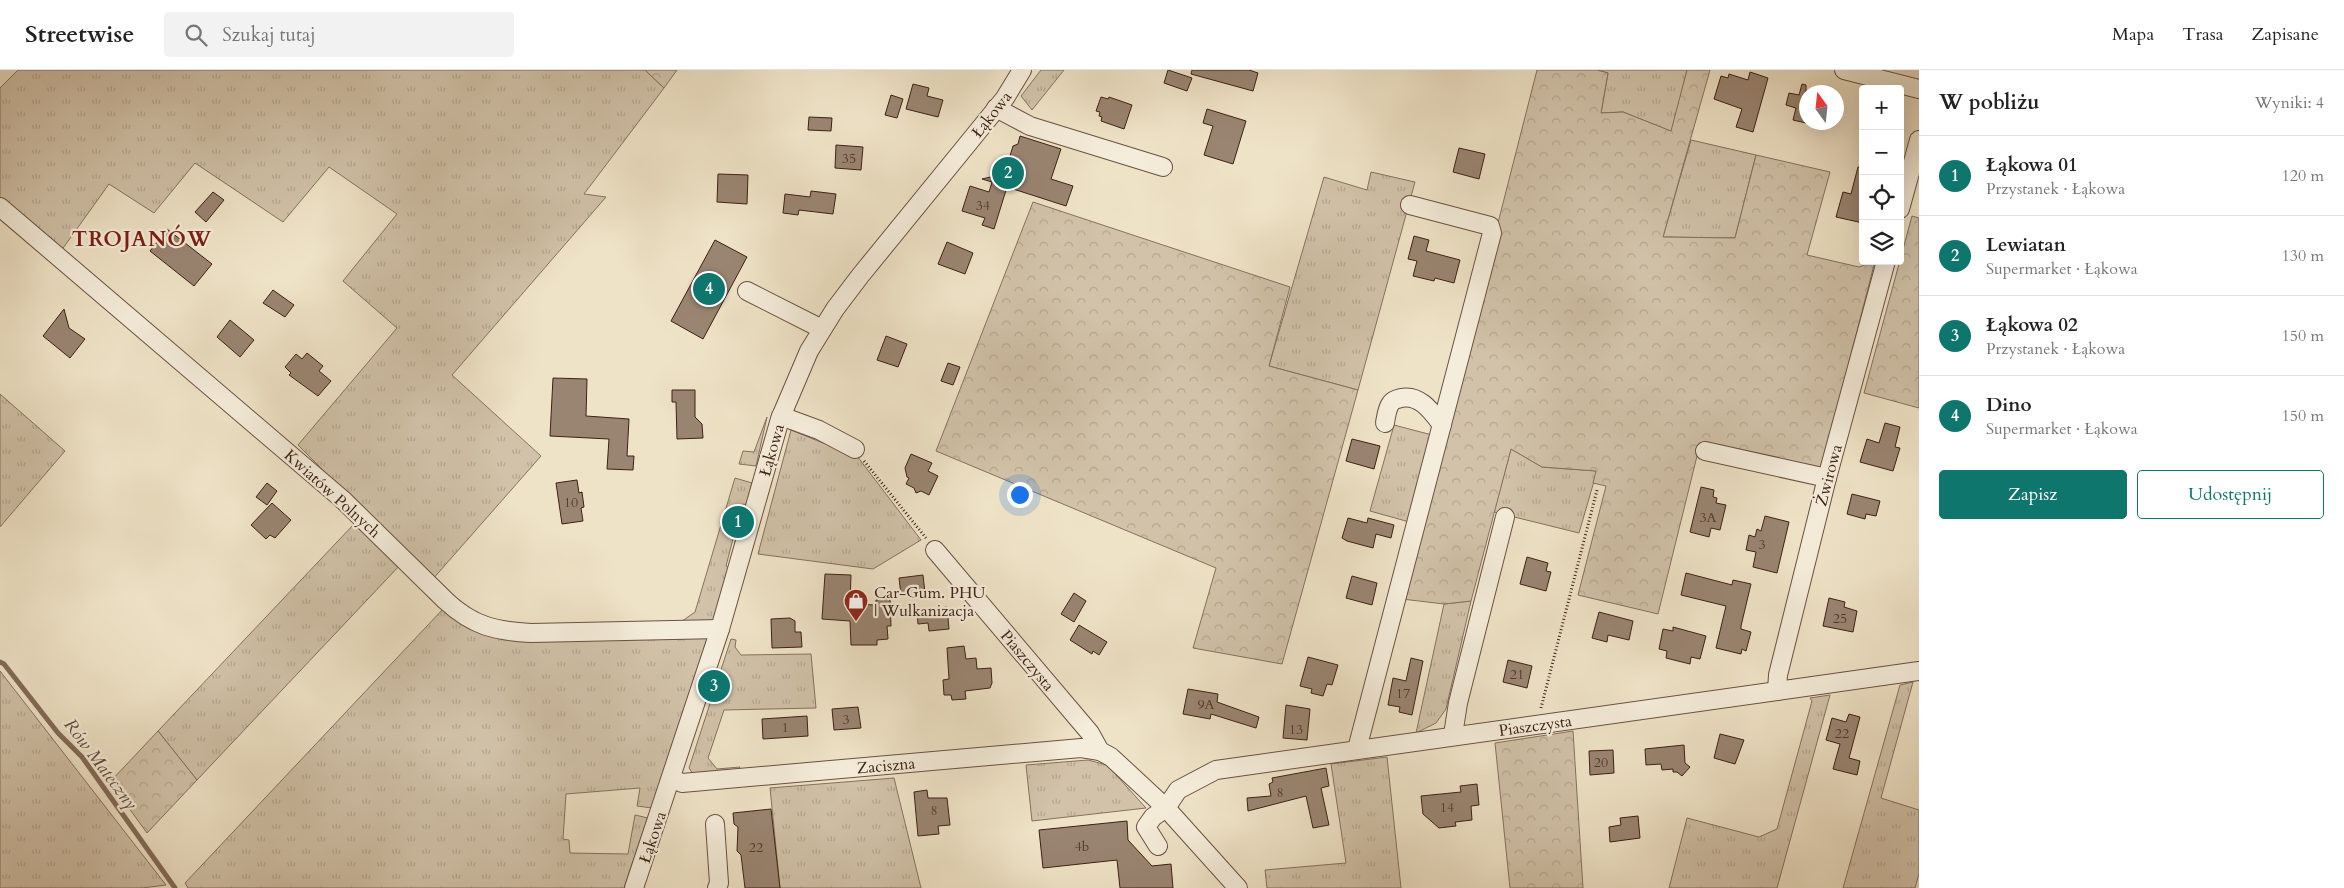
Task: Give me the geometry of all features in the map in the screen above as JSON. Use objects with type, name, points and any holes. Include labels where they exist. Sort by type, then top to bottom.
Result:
[{"type":"street","name":"Łąkowa","points":[[634,888],[672,780],[720,629],[781,416],[809,351],[822,329],[860,276],[996,108],[1022,70]]},
{"type":"street","points":[[1844,70],[1919,89]]},
{"type":"street","points":[[996,108],[1030,126],[1163,167]]},
{"type":"street","points":[[1904,194],[1919,140]]},
{"type":"street","points":[[1357,749],[1492,233],[1490,226],[1410,205]]},
{"type":"street","name":"Kwiatów Polnych","points":[[0,206],[342,499],[446,601],[468,618],[502,632],[720,629]]},
{"type":"street","name":"Żwirowa","points":[[1777,691],[1778,675],[1827,478],[1885,265]]},
{"type":"street","points":[[746,291],[822,329]]},
{"type":"street","points":[[1385,422],[1389,405],[1393,401],[1404,397],[1420,401],[1429,408],[1442,425]]},
{"type":"street","points":[[781,416],[818,430],[855,449]]},
{"type":"street","points":[[1705,451],[1827,478]]},
{"type":"street","points":[[1453,735],[1458,703],[1505,517]]},
{"type":"street","name":"Piaszczysta","points":[[935,550],[1090,733],[1100,751],[1111,757],[1166,808],[1238,888]]},
{"type":"street","name":"Piaszczysta","points":[[1166,808],[1178,790],[1216,770],[1453,735],[1539,725],[1919,671]]},
{"type":"street","name":"Zaciszna","points":[[672,780],[682,783],[1081,748],[1100,751]]},
{"type":"street","points":[[1158,846],[1146,827],[1152,816],[1166,808]]},
{"type":"street","points":[[715,824],[719,884],[717,888]]},
{"type":"path","points":[[855,449],[935,550]]},
{"type":"path","points":[[1539,725],[1541,708],[1597,490]]},
{"type":"green space","points":[[18,70],[645,70],[664,88],[584,194],[606,197],[452,375],[541,456],[432,580],[298,445],[397,328],[343,281],[397,214],[329,167],[283,222],[195,163],[154,213],[109,184],[61,251],[0,200],[0,88]]},
{"type":"green space","points":[[645,70],[677,70],[664,88]]},
{"type":"green space","points":[[1041,70],[1064,70],[1032,110],[1021,96]]},
{"type":"green space","points":[[1537,70],[1597,70],[1608,73],[1601,113],[1623,112],[1671,131],[1687,70],[1710,70],[1663,237],[1735,238],[1756,155],[1830,172],[1807,255],[1859,267],[1874,265],[1821,472],[1700,444],[1658,614],[1578,595],[1606,486],[1593,483],[1596,471],[1542,467],[1511,449],[1471,601],[1444,604],[1402,599]]},
{"type":"green space","points":[[1597,70],[1687,70],[1672,132],[1623,112],[1601,113],[1608,73]]},
{"type":"green space","points":[[1691,140],[1756,155],[1735,238],[1663,237]]},
{"type":"green space","points":[[1371,172],[1415,182],[1358,390],[1269,366],[1324,177],[1367,190]]},
{"type":"green space","points":[[1033,202],[1290,287],[1269,366],[1358,390],[1282,664],[1193,648],[1216,568],[936,451]]},
{"type":"green space","points":[[1912,216],[1919,218],[1919,408],[1864,393],[1899,265],[1904,265],[1904,246]]},
{"type":"green space","points":[[0,394],[65,451],[0,527]]},
{"type":"green space","points":[[767,417],[756,466],[739,464],[743,451],[754,452]]},
{"type":"green space","points":[[1394,425],[1436,436],[1413,523],[1370,511]]},
{"type":"green space","points":[[791,430],[823,443],[836,442],[854,452],[921,540],[873,569],[758,554]]},
{"type":"green space","points":[[1511,449],[1542,467],[1597,471],[1579,533],[1494,512]]},
{"type":"green space","points":[[735,478],[752,483],[746,505],[742,504],[726,566],[729,568],[714,621],[678,624],[695,612]]},
{"type":"green space","points":[[355,523],[401,564],[197,780],[158,731]]},
{"type":"green space","points":[[1471,601],[1446,709],[1436,723],[1416,733],[1444,604]]},
{"type":"green space","points":[[443,609],[481,631],[499,637],[522,641],[698,636],[706,638],[708,644],[652,808],[637,806],[640,788],[566,794],[563,839],[569,840],[570,853],[628,854],[635,815],[648,818],[624,888],[188,888],[185,883]]},
{"type":"green space","points":[[731,639],[736,640],[735,647],[741,655],[811,654],[816,708],[724,710],[708,758],[717,769],[740,767],[737,772],[693,774],[689,768]]},
{"type":"green space","points":[[0,671],[166,885],[142,888],[0,888]]},
{"type":"green space","points":[[1913,682],[1881,798],[1919,810],[1919,874],[1915,888],[1843,888],[1900,685]]},
{"type":"green space","points":[[1830,695],[1777,888],[1669,888],[1687,818],[1759,837],[1777,829],[1812,701],[1810,698]]},
{"type":"green space","points":[[158,731],[197,780],[147,833],[110,782]]},
{"type":"green space","points":[[1573,731],[1583,888],[1510,888],[1495,743]]},
{"type":"green space","points":[[1387,757],[1401,888],[1267,888],[1265,870],[1346,863],[1331,764]]},
{"type":"green space","points":[[1088,760],[1107,765],[1146,808],[1032,821],[1026,765]]},
{"type":"green space","points":[[894,778],[921,888],[780,888],[770,788]]},
{"type":"building","points":[[1168,70],[1192,78],[1187,91],[1164,83]]},
{"type":"building","points":[[1192,70],[1249,70],[1258,73],[1253,91],[1191,74]]},
{"type":"building","points":[[1750,72],[1768,78],[1753,132],[1736,127],[1742,109],[1714,99],[1721,76],[1728,78],[1729,74],[1748,80]]},
{"type":"building","points":[[913,84],[929,88],[927,96],[943,100],[938,117],[906,109]]},
{"type":"building","points":[[1789,93],[1799,95],[1799,121],[1793,120],[1796,108],[1786,105]]},
{"type":"building","points":[[891,95],[903,99],[897,118],[885,115]]},
{"type":"building","points":[[1101,97],[1108,99],[1109,97],[1132,105],[1124,129],[1101,121],[1100,112],[1096,111]]},
{"type":"building","points":[[1207,109],[1246,121],[1233,164],[1204,155],[1213,126],[1203,123]]},
{"type":"building","points":[[809,117],[832,118],[831,131],[808,130]]},
{"type":"building","points":[[1020,136],[1061,149],[1051,179],[1073,186],[1066,206],[1007,187],[994,229],[982,225],[985,218],[962,211],[970,186],[989,192],[992,182],[982,179],[999,175],[1005,158],[1010,156],[1013,146],[1018,144]]},
{"type":"building","points":[[836,145],[863,147],[861,170],[835,168]]},
{"type":"building","points":[[1459,148],[1485,154],[1479,179],[1453,172]]},
{"type":"building","points":[[1859,167],[1859,222],[1836,217],[1843,192],[1851,194]]},
{"type":"building","points":[[718,174],[748,175],[747,204],[717,202]]},
{"type":"building","points":[[811,191],[836,194],[833,214],[799,210],[798,215],[783,213],[785,194],[810,197]]},
{"type":"building","points":[[213,192],[224,200],[206,222],[195,212]]},
{"type":"building","points":[[167,229],[212,264],[194,286],[150,251]]},
{"type":"building","points":[[1414,236],[1429,240],[1426,251],[1460,260],[1454,283],[1435,278],[1434,281],[1413,276],[1417,261],[1408,259]]},
{"type":"building","points":[[715,240],[747,257],[703,339],[671,321]]},
{"type":"building","points":[[947,242],[973,253],[965,274],[938,264]]},
{"type":"building","points":[[273,290],[294,305],[285,317],[263,303]]},
{"type":"building","points":[[64,309],[69,328],[85,339],[70,358],[43,336]]},
{"type":"building","points":[[230,320],[254,340],[240,357],[217,337]]},
{"type":"building","points":[[886,336],[907,344],[898,367],[877,360]]},
{"type":"building","points":[[307,353],[323,366],[319,371],[331,381],[318,396],[289,375],[291,373],[285,367],[296,354],[302,359]]},
{"type":"building","points":[[948,363],[960,367],[953,385],[941,381]]},
{"type":"building","points":[[553,378],[587,379],[586,416],[629,419],[627,456],[634,456],[633,470],[607,469],[609,439],[550,436]]},
{"type":"building","points":[[672,390],[695,390],[695,417],[702,424],[703,438],[677,439],[676,402],[672,402]]},
{"type":"building","points":[[1885,423],[1900,427],[1895,447],[1900,448],[1893,471],[1860,462],[1867,439],[1879,443]]},
{"type":"building","points":[[1352,439],[1380,446],[1374,469],[1346,461]]},
{"type":"building","points":[[911,454],[932,463],[928,471],[938,476],[929,495],[921,491],[916,493],[914,488],[906,484],[909,478],[905,468]]},
{"type":"building","points":[[577,480],[579,493],[582,492],[584,507],[581,508],[583,521],[562,524],[556,483]]},
{"type":"building","points":[[267,483],[277,491],[267,505],[256,497]]},
{"type":"building","points":[[1701,487],[1714,490],[1713,497],[1717,498],[1716,503],[1726,505],[1720,530],[1711,528],[1709,537],[1690,532]]},
{"type":"building","points":[[1852,494],[1880,501],[1876,516],[1866,514],[1865,519],[1847,514]]},
{"type":"building","points":[[272,503],[291,520],[275,538],[270,535],[266,539],[251,525]]},
{"type":"building","points":[[1765,516],[1789,522],[1777,573],[1753,567],[1756,552],[1746,550],[1749,535],[1755,537],[1757,529],[1761,531]]},
{"type":"building","points":[[1348,518],[1367,523],[1368,518],[1394,525],[1391,538],[1376,534],[1373,548],[1347,541],[1342,538]]},
{"type":"building","points":[[1527,557],[1548,563],[1546,571],[1551,572],[1546,591],[1520,584]]},
{"type":"building","points":[[1686,573],[1732,585],[1733,580],[1751,584],[1741,626],[1741,629],[1751,632],[1746,651],[1742,649],[1741,654],[1716,648],[1726,606],[1681,595]]},
{"type":"building","points":[[825,574],[851,575],[850,604],[876,605],[876,600],[890,599],[891,626],[887,626],[888,639],[877,640],[877,645],[851,645],[850,621],[822,619]]},
{"type":"building","points":[[923,575],[925,593],[901,595],[899,578]]},
{"type":"building","points":[[1352,576],[1377,583],[1372,605],[1346,598]]},
{"type":"building","points":[[1074,593],[1086,601],[1074,622],[1061,614]]},
{"type":"building","points":[[1829,598],[1845,602],[1844,607],[1857,611],[1853,632],[1823,626]]},
{"type":"building","points":[[947,607],[949,629],[929,631],[928,623],[918,624],[917,611]]},
{"type":"building","points":[[1599,612],[1633,621],[1629,640],[1608,635],[1607,642],[1592,638]]},
{"type":"building","points":[[790,618],[795,621],[795,632],[801,632],[802,647],[772,648],[771,619]]},
{"type":"building","points":[[1079,625],[1107,642],[1099,655],[1093,651],[1092,654],[1070,640]]},
{"type":"building","points":[[1673,627],[1706,636],[1700,659],[1691,657],[1690,664],[1666,658],[1667,651],[1659,649],[1663,629],[1673,631]]},
{"type":"building","points":[[964,646],[966,659],[976,658],[977,669],[991,668],[992,683],[990,688],[965,691],[966,699],[952,700],[951,695],[944,695],[943,680],[949,679],[947,648]]},
{"type":"building","points":[[1308,657],[1338,665],[1332,685],[1327,684],[1323,696],[1311,693],[1312,689],[1300,686]]},
{"type":"building","points":[[1411,658],[1423,661],[1412,715],[1399,712],[1400,707],[1388,705],[1393,678],[1406,681]]},
{"type":"building","points":[[1508,660],[1532,666],[1527,688],[1503,682]]},
{"type":"building","points":[[1188,689],[1218,694],[1217,702],[1259,717],[1256,728],[1211,714],[1210,719],[1183,714]]},
{"type":"building","points":[[1286,705],[1310,709],[1307,740],[1283,738]]},
{"type":"building","points":[[858,707],[861,728],[834,730],[832,709]]},
{"type":"building","points":[[1849,714],[1860,717],[1849,758],[1860,761],[1857,775],[1833,769],[1840,744],[1826,740],[1832,718],[1846,722]]},
{"type":"building","points":[[807,716],[808,736],[763,739],[762,719]]},
{"type":"building","points":[[1720,734],[1744,740],[1735,764],[1714,758]]},
{"type":"building","points":[[1684,745],[1685,763],[1690,767],[1682,776],[1677,772],[1673,772],[1673,769],[1662,770],[1661,764],[1646,765],[1645,749]]},
{"type":"building","points":[[1613,750],[1614,773],[1590,775],[1589,751]]},
{"type":"building","points":[[1326,768],[1329,786],[1321,788],[1329,825],[1313,828],[1306,796],[1248,811],[1247,798],[1271,796],[1269,784],[1273,782],[1272,778]]},
{"type":"building","points":[[1477,784],[1479,805],[1471,806],[1472,820],[1455,822],[1456,826],[1439,828],[1423,814],[1421,796],[1461,792],[1460,786]]},
{"type":"building","points":[[927,790],[928,798],[947,798],[950,825],[938,826],[939,834],[918,836],[914,792]]},
{"type":"building","points":[[771,809],[780,888],[745,888],[741,855],[737,851],[738,827],[734,824],[733,813]]},
{"type":"building","points":[[1638,816],[1640,838],[1610,842],[1609,827],[1621,825],[1620,818]]},
{"type":"building","points":[[1127,821],[1128,840],[1152,866],[1171,864],[1173,888],[1120,888],[1117,860],[1043,868],[1039,830]]},
{"type":"waterway","name":"Rów Mateczny","points":[[0,662],[4,664],[58,733],[82,757],[175,888]]},
{"type":"place","name":"Lewiatan","points":[[1008,173]]},
{"type":"place","name":"Dino","points":[[709,289]]},
{"type":"place","name":"Łąkowa 01","points":[[738,522]]},
{"type":"place","name":"Car-Gum. PHU | Wulkanizacja","points":[[856,622]]},
{"type":"place","name":"Łąkowa 02","points":[[714,686]]},
{"type":"district","name":"TROJANÓW","points":[[142,239]]}]
